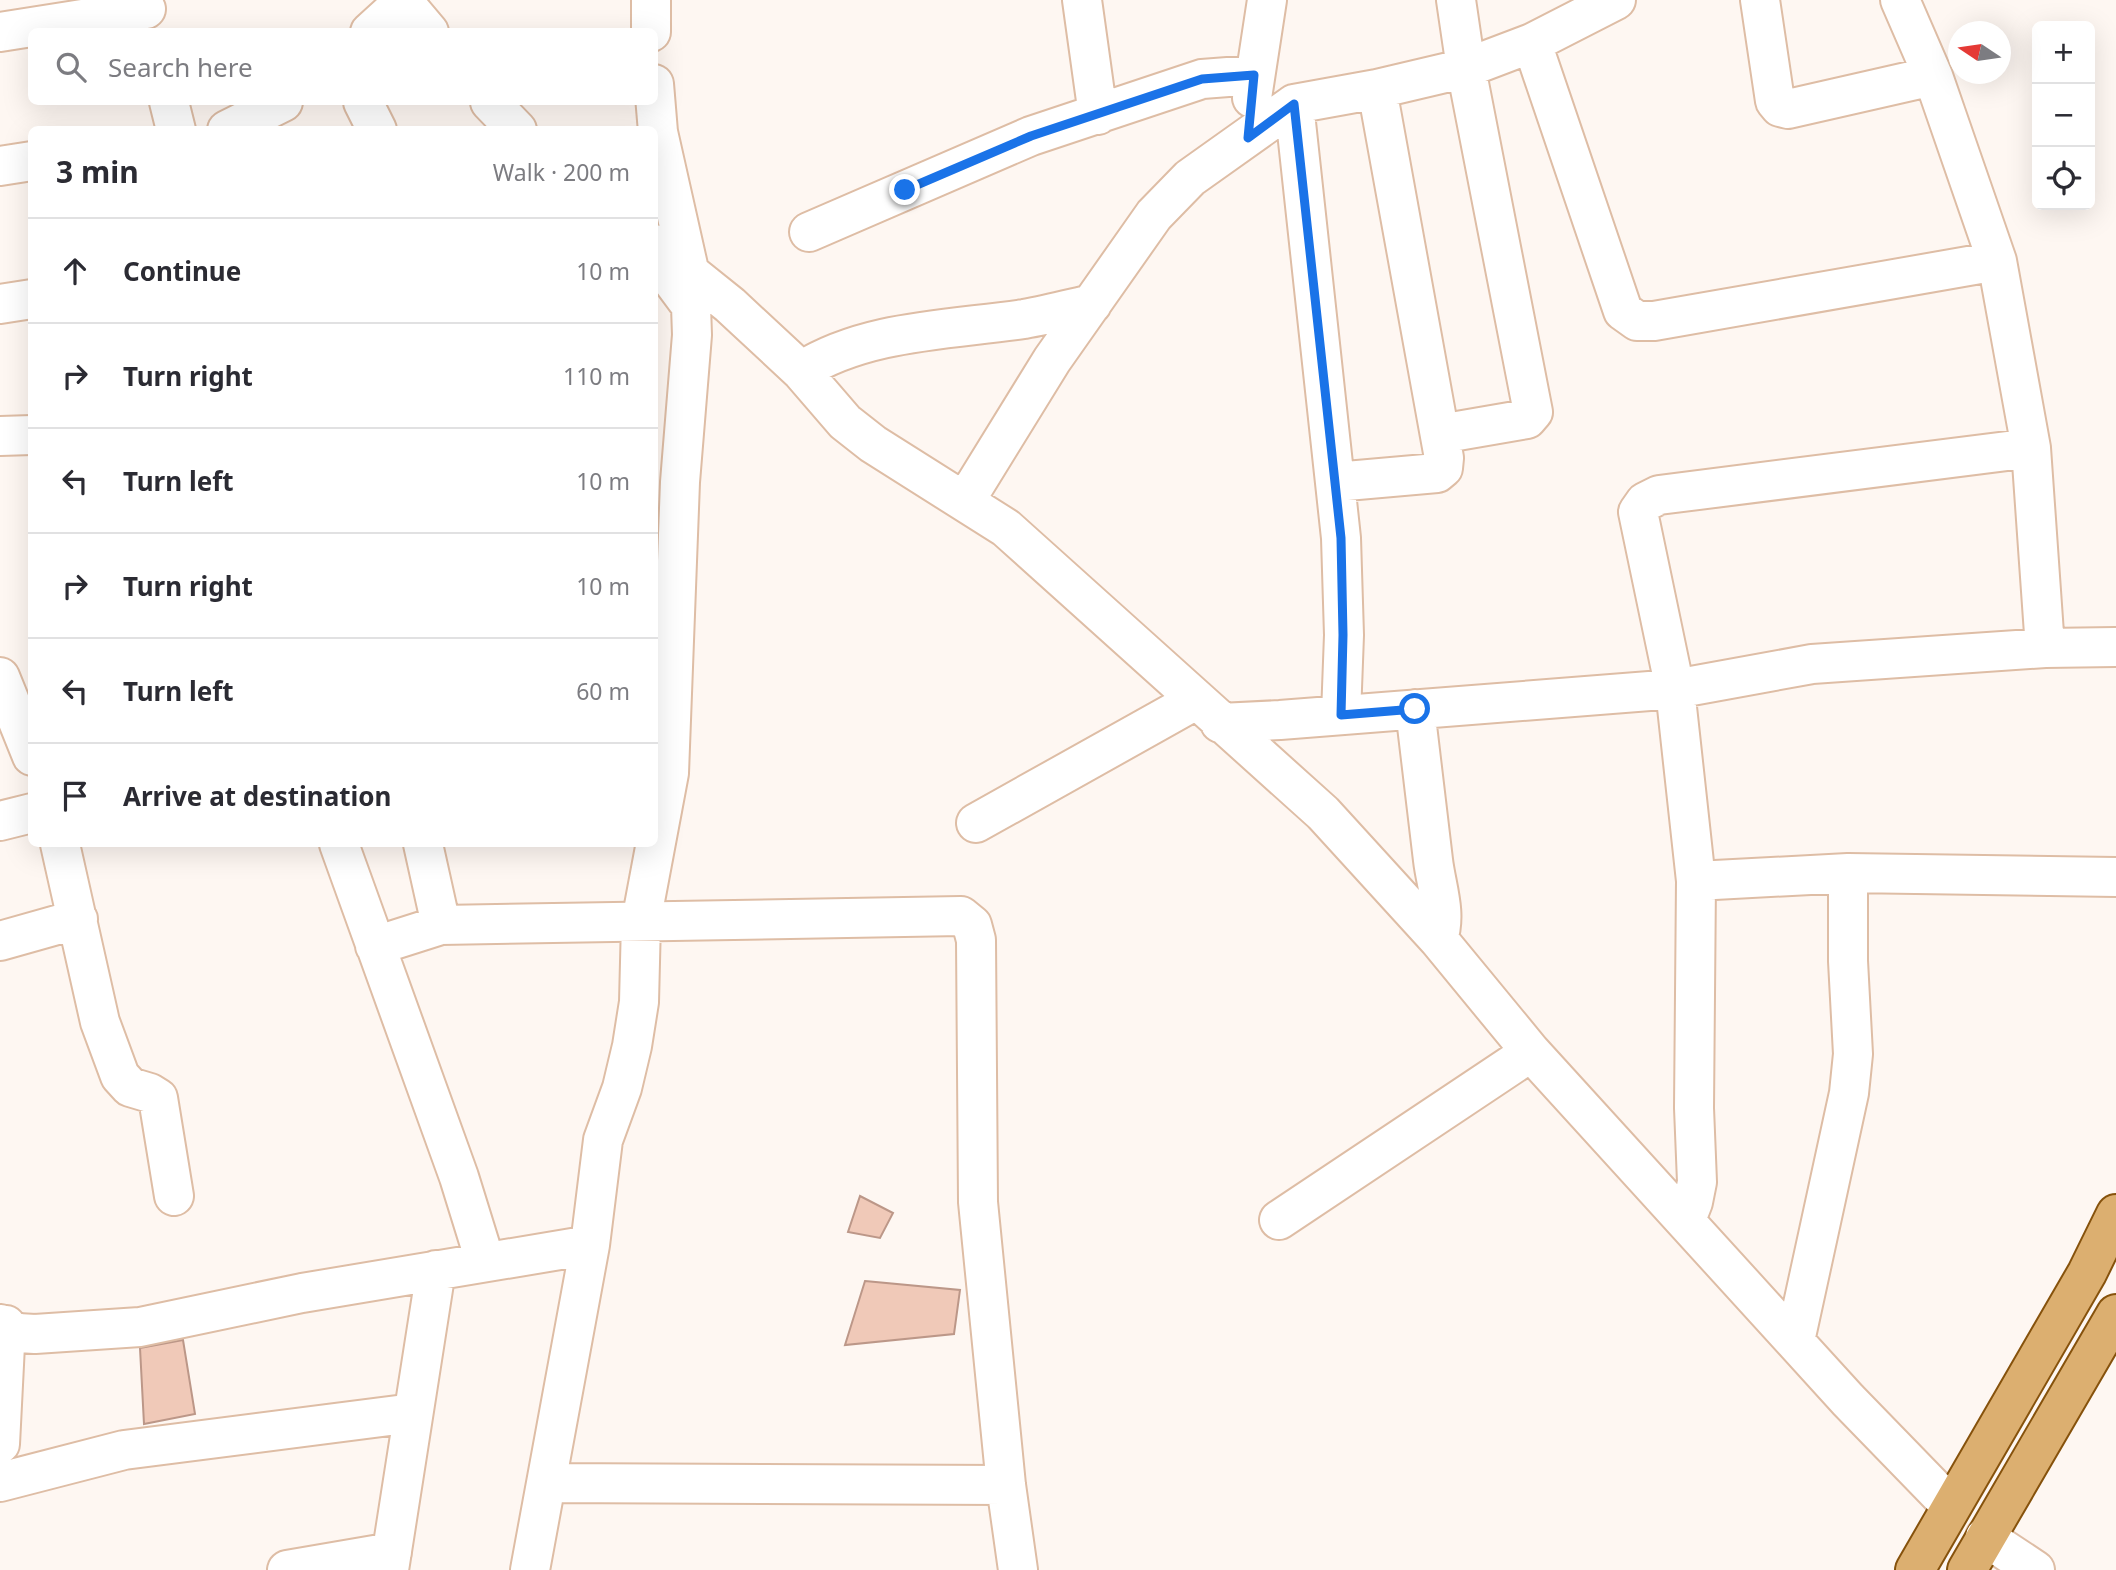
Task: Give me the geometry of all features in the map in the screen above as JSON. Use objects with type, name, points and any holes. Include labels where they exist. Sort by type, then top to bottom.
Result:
[{"type":"main road","points":[[1915,1570],[2087,1273],[2116,1214]]},
{"type":"main road","points":[[1967,1570],[2116,1314]]},
{"type":"street","points":[[651,0],[651,28]]},
{"type":"street","points":[[1082,0],[1098,115]]},
{"type":"street","points":[[1248,138],[1254,75],[1266,0]]},
{"type":"street","points":[[1440,434],[1527,419],[1533,412],[1466,68],[1456,0]]},
{"type":"street","points":[[965,501],[1052,360],[1154,215],[1190,178],[1294,104],[1377,89],[1466,68],[1532,43],[1616,0]]},
{"type":"street","points":[[1760,0],[1775,101],[1780,107],[1787,109],[1933,76]]},
{"type":"street","points":[[1900,0],[1933,76],[1997,261],[2031,448],[2045,648]]},
{"type":"street","points":[[374,28],[402,1],[426,28]]},
{"type":"street","points":[[31,28],[147,13]]},
{"type":"street","points":[[0,32],[28,28]]},
{"type":"street","points":[[1532,43],[1623,312],[1637,321],[1667,319],[1997,261]]},
{"type":"street","points":[[809,232],[1031,136],[1202,79],[1254,75]]},
{"type":"street","points":[[1335,482],[1437,473],[1443,468],[1440,434],[1377,89]]},
{"type":"street","points":[[1294,104],[1342,566],[1341,715]]},
{"type":"street","points":[[170,105],[175,126]]},
{"type":"street","points":[[235,126],[277,105]]},
{"type":"street","points":[[364,105],[375,126]]},
{"type":"street","points":[[493,105],[513,126]]},
{"type":"street","points":[[656,105],[658,126]]},
{"type":"street","points":[[658,132],[671,279],[800,371],[845,422],[873,444],[1006,528],[1323,813],[1438,939],[1531,1052],[1848,1400],[1951,1506]]},
{"type":"street","points":[[0,166],[28,162]]},
{"type":"street","points":[[658,252],[671,279],[691,306],[692,335],[680,482],[669,773],[658,832]]},
{"type":"street","points":[[0,304],[28,300]]},
{"type":"street","points":[[800,371],[820,359],[887,337],[1027,318],[1092,304]]},
{"type":"street","points":[[0,436],[28,435]]},
{"type":"street","points":[[1686,1220],[1697,1182],[1694,1080],[1696,881],[1675,689],[1638,512],[1645,502],[1659,495],[2031,448]]},
{"type":"street","points":[[976,823],[1208,711],[1341,715],[1675,689],[1812,664],[2045,648],[2116,647]]},
{"type":"street","points":[[0,677],[21,730]]},
{"type":"street","points":[[1415,709],[1443,926],[1438,939]]},
{"type":"street","points":[[0,821],[28,814]]},
{"type":"street","points":[[65,847],[100,1022],[120,1076],[130,1087],[158,1098],[174,1196]]},
{"type":"street","points":[[340,847],[459,1177],[485,1261]]},
{"type":"street","points":[[424,847],[441,925]]},
{"type":"street","points":[[530,1570],[590,1245],[603,1140],[622,1088],[632,1046],[639,1002],[641,922],[655,847]]},
{"type":"street","points":[[1696,881],[1848,873],[2116,877]]},
{"type":"street","points":[[1795,1341],[1849,1093],[1853,1054],[1848,961],[1848,873]]},
{"type":"street","points":[[375,946],[441,925],[961,916],[972,925],[976,940],[978,1202],[1006,1485],[1018,1570]]},
{"type":"street","points":[[0,941],[78,919]]},
{"type":"street","points":[[1279,1220],[1531,1052]]},
{"type":"street","points":[[0,1444],[3,1324],[18,1333],[35,1334],[141,1327],[302,1293],[590,1245]]},
{"type":"street","points":[[287,1570],[390,1561],[436,1270]]},
{"type":"street","points":[[0,1482],[124,1450],[413,1413]]},
{"type":"street","points":[[547,1483],[1006,1485]]},
{"type":"street","points":[[1985,1537],[2035,1570]]},
{"type":"building","points":[[860,1196],[893,1213],[880,1238],[848,1232]]},
{"type":"building","points":[[865,1281],[960,1290],[954,1334],[845,1345]]},
{"type":"building","points":[[183,1340],[195,1414],[144,1424],[140,1348]]},
{"type":"route","points":[[905,190],[1031,136],[1202,79],[1254,75],[1248,138],[1294,104],[1341,538],[1341,715],[1415,709]]}]
